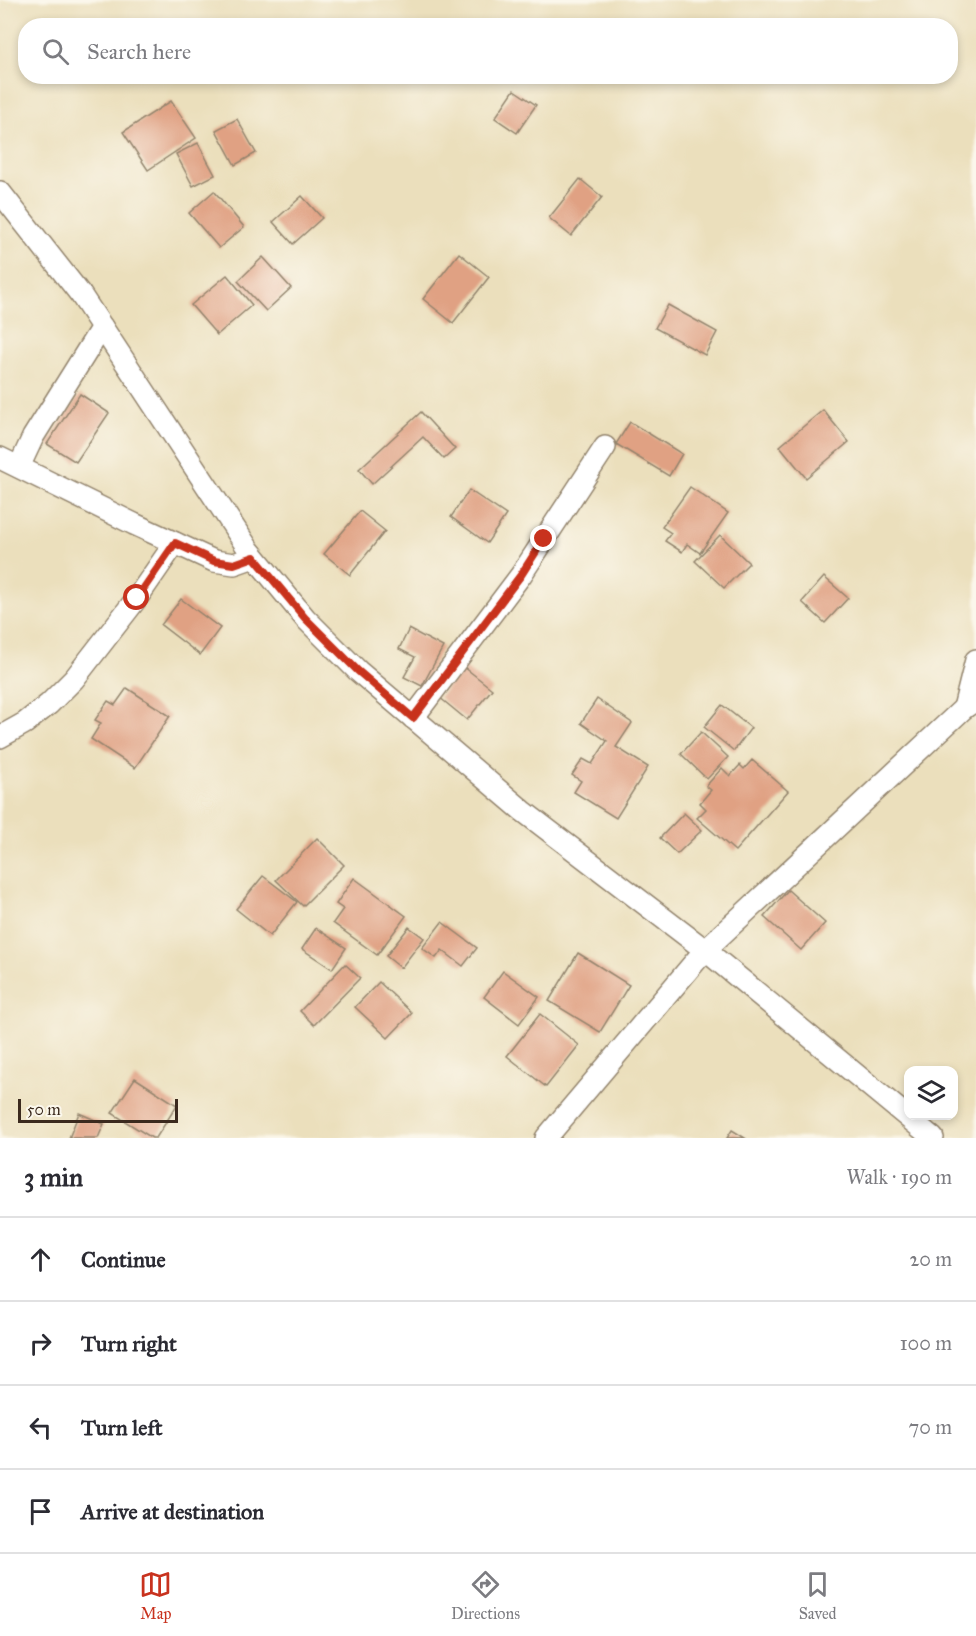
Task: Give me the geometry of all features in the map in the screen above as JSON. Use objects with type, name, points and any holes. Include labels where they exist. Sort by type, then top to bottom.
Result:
[{"type":"street","points":[[0,192],[81,295],[254,557],[313,625],[358,671],[523,811],[705,950],[933,1138]]},
{"type":"street","points":[[102,327],[33,437],[10,462],[214,561],[234,564],[254,557]]},
{"type":"street","points":[[413,718],[521,575],[604,447]]},
{"type":"street","points":[[0,737],[25,723],[49,704],[74,679],[137,598],[175,543]]},
{"type":"street","points":[[546,1138],[705,950],[970,704],[976,660]]},
{"type":"building","points":[[514,90],[536,105],[517,133],[495,118]]},
{"type":"building","points":[[171,101],[196,138],[148,170],[123,132]]},
{"type":"building","points":[[237,119],[256,153],[235,165],[216,130]]},
{"type":"building","points":[[198,143],[215,175],[193,186],[176,154]]},
{"type":"building","points":[[580,179],[602,197],[571,236],[549,218]]},
{"type":"building","points":[[214,191],[244,227],[219,248],[189,213]]},
{"type":"building","points":[[302,196],[322,218],[293,244],[273,222]]},
{"type":"building","points":[[459,253],[489,277],[453,323],[423,299]]},
{"type":"building","points":[[263,257],[291,288],[266,311],[238,281]]},
{"type":"building","points":[[227,275],[252,305],[217,335],[191,305]]},
{"type":"building","points":[[668,305],[717,332],[705,355],[655,328]]},
{"type":"building","points":[[80,394],[109,413],[76,462],[47,444]]},
{"type":"building","points":[[823,410],[849,442],[806,478],[780,446]]},
{"type":"building","points":[[421,412],[455,449],[444,459],[423,437],[372,484],[359,469]]},
{"type":"building","points":[[630,422],[682,454],[669,476],[616,444]]},
{"type":"building","points":[[690,487],[728,513],[700,553],[687,544],[682,552],[665,541],[671,533],[662,527]]},
{"type":"building","points":[[469,490],[506,515],[487,543],[451,517]]},
{"type":"building","points":[[360,511],[385,531],[350,575],[324,554]]},
{"type":"building","points":[[720,535],[749,563],[724,588],[695,561]]},
{"type":"building","points":[[824,577],[848,598],[825,623],[802,602]]},
{"type":"building","points":[[181,599],[220,628],[200,655],[161,625]]},
{"type":"building","points":[[409,629],[443,647],[422,686],[404,677],[415,657],[399,649]]},
{"type":"building","points":[[464,667],[492,689],[467,720],[439,697]]},
{"type":"building","points":[[127,688],[170,716],[135,768],[91,739],[101,723],[95,720],[108,701],[115,705]]},
{"type":"building","points":[[597,699],[632,723],[616,747],[648,767],[616,818],[574,792],[581,781],[572,775],[583,759],[592,764],[607,741],[581,723]]},
{"type":"building","points":[[722,705],[751,728],[734,751],[704,727]]},
{"type":"building","points":[[701,732],[728,757],[707,779],[681,754]]},
{"type":"building","points":[[752,760],[788,791],[735,851],[697,818],[706,809],[700,803],[711,790],[706,786],[722,768],[730,776],[740,765],[744,769]]},
{"type":"building","points":[[684,813],[702,830],[677,854],[660,838]]},
{"type":"building","points":[[317,838],[344,865],[303,906],[276,880]]},
{"type":"building","points":[[263,876],[297,902],[270,936],[236,909]]},
{"type":"building","points":[[354,878],[406,916],[377,955],[333,923],[343,909],[336,904]]},
{"type":"building","points":[[788,890],[825,923],[801,950],[764,917]]},
{"type":"building","points":[[442,922],[477,948],[463,966],[442,950],[436,958],[422,948]]},
{"type":"building","points":[[409,927],[424,938],[401,968],[386,956]]},
{"type":"building","points":[[316,928],[346,948],[332,969],[302,949]]},
{"type":"building","points":[[578,953],[629,985],[600,1032],[549,1001]]},
{"type":"building","points":[[345,964],[360,978],[314,1025],[300,1011]]},
{"type":"building","points":[[503,971],[539,997],[519,1024],[484,997]]},
{"type":"building","points":[[379,982],[412,1013],[388,1038],[355,1007]]},
{"type":"building","points":[[540,1014],[579,1045],[546,1087],[507,1056]]},
{"type":"building","points":[[135,1078],[177,1105],[156,1138],[152,1138],[112,1113]]},
{"type":"building","points":[[79,1113],[104,1124],[98,1138],[69,1138]]},
{"type":"building","points":[[732,1130],[745,1138],[727,1138]]},
{"type":"route","points":[[137,598],[175,543],[214,561],[234,564],[254,557],[305,618],[358,671],[413,718],[521,575],[544,539]]}]
